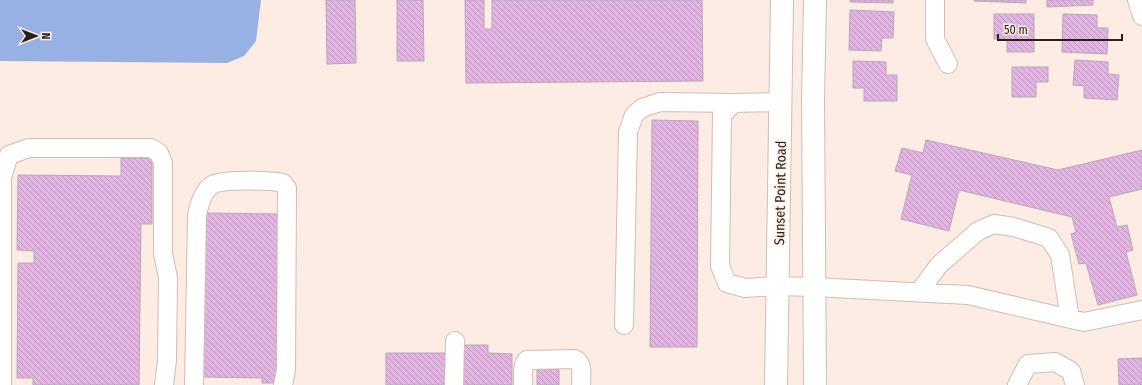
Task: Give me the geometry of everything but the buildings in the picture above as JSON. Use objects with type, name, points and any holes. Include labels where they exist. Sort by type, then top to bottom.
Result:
[{"type":"main road","name":"Sunset Point Road","points":[[777,382],[782,0]]},
{"type":"main road","points":[[815,0],[813,98],[815,385]]},
{"type":"street","points":[[935,0],[935,39],[948,64]]},
{"type":"street","points":[[1137,0],[1142,16]]},
{"type":"street","points":[[624,325],[628,132],[634,115],[642,108],[660,102],[781,102]]},
{"type":"street","points":[[734,103],[722,115],[720,266],[726,283],[745,288],[778,286],[814,287],[968,295],[1084,322],[1142,310]]},
{"type":"street","points":[[2,385],[2,177],[9,155],[29,148],[151,148],[159,154],[163,164],[163,253],[168,278],[167,360],[164,385]]},
{"type":"street","points":[[194,385],[196,215],[200,202],[212,184],[224,182],[273,181],[283,183],[287,188],[286,370],[283,385]]},
{"type":"street","points":[[919,292],[939,265],[978,231],[994,224],[1014,226],[1049,238],[1060,255],[1070,319]]},
{"type":"street","points":[[454,385],[455,341]]},
{"type":"street","points":[[523,385],[524,362],[527,360],[575,359],[581,364],[581,385]]},
{"type":"street","points":[[1017,385],[1028,364],[1055,362],[1071,371],[1075,385]]},
{"type":"water","points":[[0,0],[261,0],[256,41],[244,56],[227,63],[0,61]]}]
